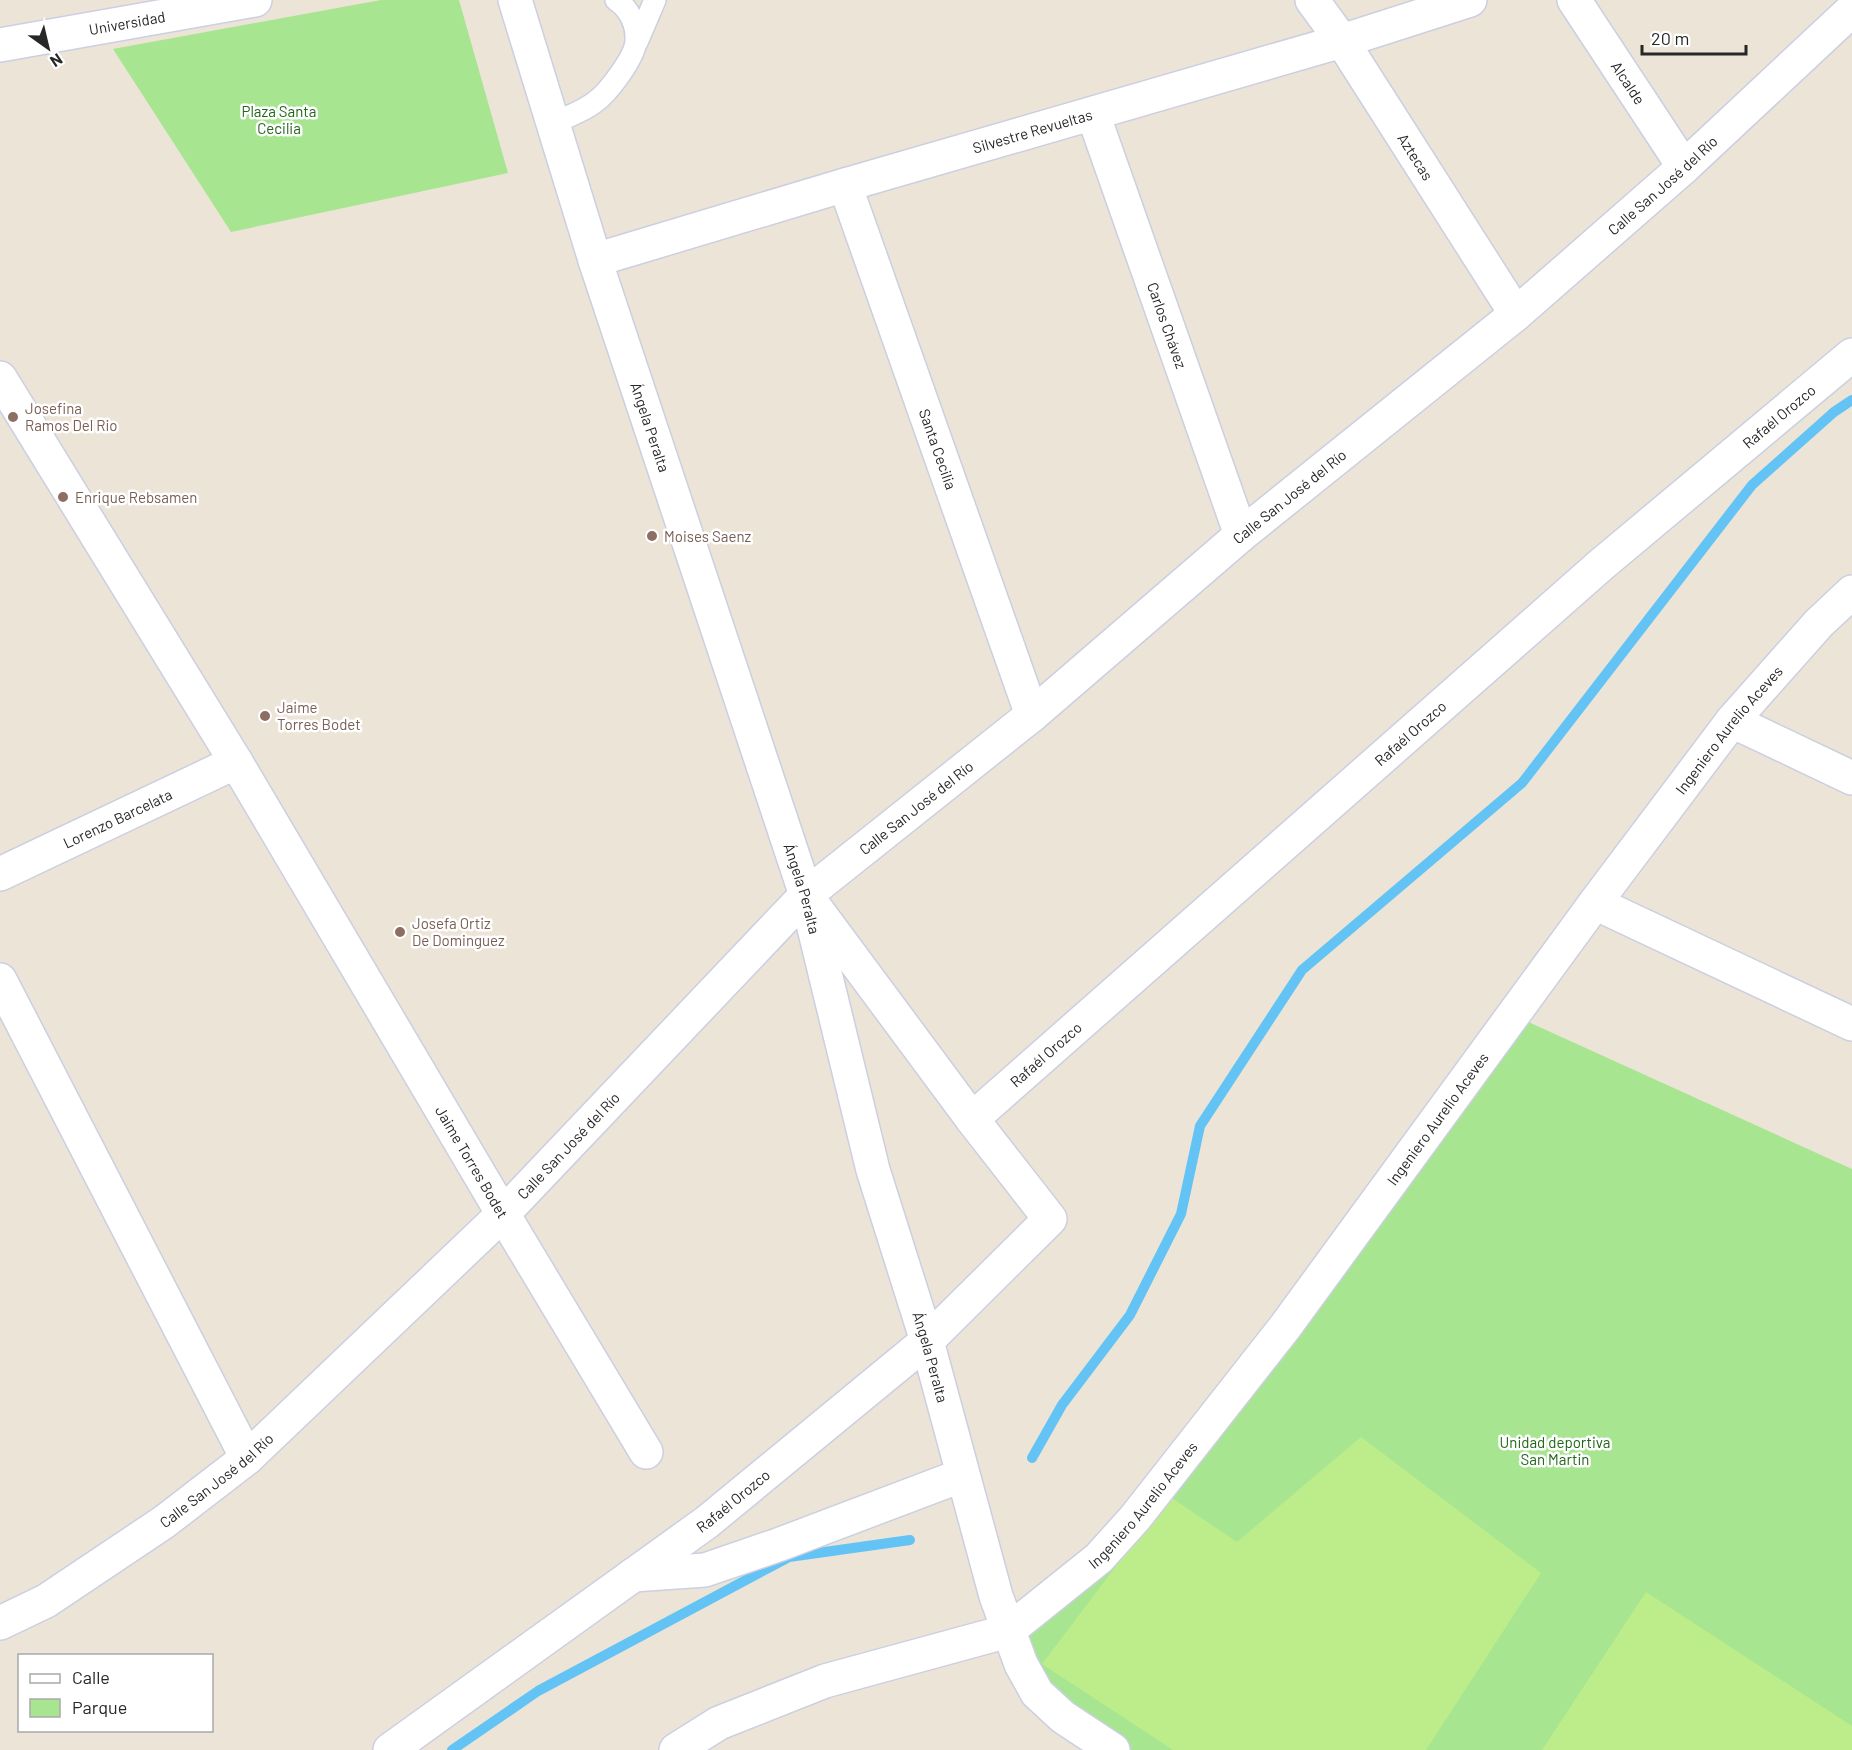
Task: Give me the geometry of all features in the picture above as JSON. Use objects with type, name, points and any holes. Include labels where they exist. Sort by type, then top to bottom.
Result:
[{"type":"street","name":"Ángela Peralta","points":[[515,0],[595,261],[806,895],[873,1170],[927,1341],[996,1596],[1021,1664],[1037,1693],[1063,1717],[1113,1750]]},
{"type":"street","name":"Aztecas","points":[[1312,0],[1342,41],[1516,314]]},
{"type":"street","name":"Silvestre Revueltas","points":[[595,261],[844,184],[1342,41],[1470,0]]},
{"type":"street","name":"Alcalde","points":[[1574,0],[1684,166]]},
{"type":"street","name":"Universidad","points":[[0,45],[250,1]]},
{"type":"street","name":"Calle San José del Río","points":[[0,1623],[56,1594],[164,1522],[247,1458],[503,1214],[806,895],[1032,715],[1241,535],[1516,314],[1684,166],[1852,10]]},
{"type":"street","name":"Carlos Chávez","points":[[1093,114],[1241,535]]},
{"type":"street","name":"Santa Cecilia","points":[[844,184],[1032,715]]},
{"type":"street","name":"Rafaél Orozco","points":[[390,1750],[707,1522],[927,1341],[1050,1219],[972,1119],[1602,564],[1852,355]]},
{"type":"street","name":"Jaime Torres Bodet","points":[[0,378],[236,762],[646,1452]]},
{"type":"street","name":"Ingeniero Aurelio Aceves","points":[[1008,1631],[1098,1558],[1136,1518],[1285,1327],[1594,903],[1732,721],[1819,623],[1852,592]]},
{"type":"street","points":[[1732,721],[1852,778]]},
{"type":"street","name":"Lorenzo Barcelata","points":[[0,874],[236,762]]},
{"type":"street","points":[[806,895],[972,1119]]},
{"type":"street","points":[[1594,903],[1852,1024]]},
{"type":"street","points":[[0,980],[247,1458]]},
{"type":"street","points":[[633,1575],[705,1570],[963,1475]]},
{"type":"street","points":[[676,1750],[719,1723],[825,1681],[1008,1631]]},
{"type":"lane","points":[[616,0],[622,4],[634,22],[637,42]]},
{"type":"lane","points":[[553,124],[595,103],[616,82],[655,0]]},
{"type":"green space","name":"Plaza Santa Cecilia","points":[[381,0],[459,0],[508,173],[231,232],[113,49]]},
{"type":"green space","name":"Unidad deportiva San Martin","points":[[1513,1015],[1852,1169],[1852,1750],[1119,1750],[1037,1693],[1008,1631],[1099,1558]]},
{"type":"green space","points":[[1361,1437],[1541,1573],[1426,1750],[1173,1750],[1042,1664],[1169,1496],[1237,1542]]},
{"type":"green space","points":[[1646,1592],[1852,1726],[1852,1750],[1542,1750]]},
{"type":"waterway","points":[[1032,1458],[1062,1405],[1130,1315],[1181,1214],[1200,1126],[1302,970],[1522,783],[1752,485],[1834,412],[1852,400]]},
{"type":"waterway","points":[[452,1750],[538,1691],[789,1557],[910,1540]]},
{"type":"place","name":"Josefina Ramos Del Rio","points":[[13,417]]},
{"type":"place","name":"Enrique Rebsamen","points":[[63,497]]},
{"type":"place","name":"Moises Saenz","points":[[652,536]]},
{"type":"place","name":"Jaime Torres Bodet","points":[[265,716]]},
{"type":"place","name":"Josefa Ortiz De Dominguez","points":[[400,932]]}]
